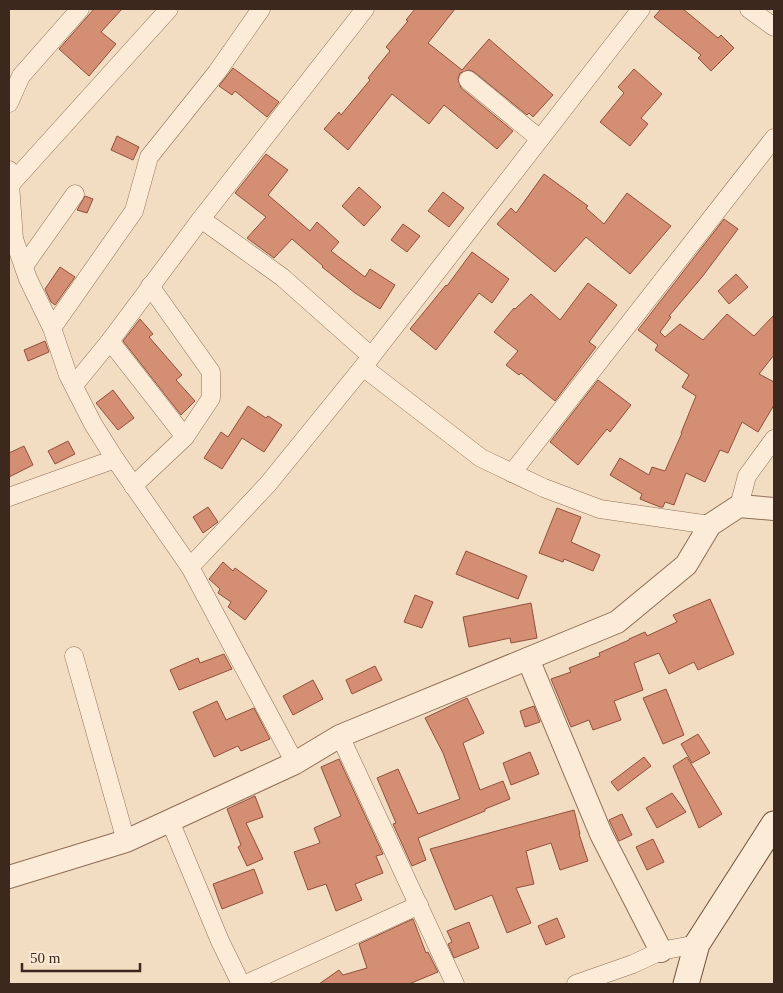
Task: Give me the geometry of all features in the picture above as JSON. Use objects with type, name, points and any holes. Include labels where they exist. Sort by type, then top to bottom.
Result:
[{"type":"main road","points":[[686,984],[697,944],[774,824]]},
{"type":"street","points":[[9,103],[21,76],[80,9]]},
{"type":"street","points":[[169,9],[9,178],[14,239],[52,328],[68,375],[93,424],[133,486],[190,566],[295,763]]},
{"type":"street","points":[[52,328],[134,211],[150,156],[217,72],[261,9]]},
{"type":"street","points":[[74,385],[110,341],[201,219],[365,9]]},
{"type":"street","points":[[190,566],[268,484],[367,361],[641,9]]},
{"type":"street","points":[[749,9],[774,27]]},
{"type":"street","points":[[468,80],[540,139]]},
{"type":"street","points":[[512,473],[774,138]]},
{"type":"street","points":[[24,266],[75,194]]},
{"type":"street","points":[[201,219],[282,277],[367,361],[480,458],[544,488],[600,509],[710,525]]},
{"type":"street","points":[[133,486],[185,437],[211,398],[211,372],[150,286]]},
{"type":"street","points":[[110,341],[185,437]]},
{"type":"street","points":[[739,506],[747,476],[774,438]]},
{"type":"street","points":[[9,497],[115,459]]},
{"type":"street","points":[[9,877],[126,841],[295,763],[340,736],[617,622],[686,565],[710,525],[739,506],[774,509]]},
{"type":"street","points":[[74,656],[126,841]]},
{"type":"street","points":[[528,658],[601,834],[661,951]]},
{"type":"street","points":[[340,736],[455,984]]},
{"type":"street","points":[[170,821],[220,941],[241,984]]},
{"type":"street","points":[[246,984],[419,905]]},
{"type":"street","points":[[576,984],[633,964],[661,951],[697,944]]},
{"type":"building","points":[[94,9],[122,9],[101,32],[116,44],[89,76],[59,49]]},
{"type":"building","points":[[415,9],[455,9],[428,43],[462,70],[489,39],[553,95],[533,117],[529,113],[527,115],[469,70],[460,73],[458,79],[461,88],[513,131],[497,149],[444,105],[429,124],[392,94],[348,150],[324,129],[339,112],[341,115],[370,80],[368,78],[390,51],[386,47],[408,21],[406,20]]},
{"type":"building","points":[[661,9],[683,9],[718,38],[721,35],[734,48],[711,71],[698,58],[701,55],[654,17]]},
{"type":"building","points":[[233,68],[279,102],[267,117],[235,91],[232,95],[219,86]]},
{"type":"building","points":[[634,69],[662,94],[641,118],[648,124],[630,146],[600,122],[624,93],[618,87]]},
{"type":"building","points":[[117,136],[139,147],[133,160],[111,150]]},
{"type":"building","points":[[266,154],[288,170],[268,195],[310,231],[317,222],[339,242],[331,251],[365,277],[370,269],[395,285],[380,309],[355,293],[322,267],[292,239],[274,258],[247,238],[266,217],[235,193]]},
{"type":"building","points":[[544,174],[588,206],[586,208],[604,224],[627,193],[671,226],[630,274],[586,237],[555,272],[497,224],[511,208],[516,213]]},
{"type":"building","points":[[359,187],[381,207],[364,226],[342,206]]},
{"type":"building","points":[[443,192],[464,208],[449,227],[428,211]]},
{"type":"building","points":[[85,196],[93,199],[87,213],[77,210]]},
{"type":"building","points":[[724,219],[738,229],[702,277],[669,316],[671,317],[660,332],[665,337],[680,324],[703,340],[727,314],[754,336],[774,315],[774,355],[759,374],[774,382],[774,405],[758,432],[742,422],[728,453],[720,450],[705,482],[686,473],[674,505],[665,502],[663,507],[660,507],[640,499],[642,494],[610,475],[620,458],[649,475],[652,467],[665,471],[696,396],[682,387],[689,375],[655,350],[658,345],[638,330]]},
{"type":"building","points":[[403,224],[420,236],[407,252],[391,240]]},
{"type":"building","points":[[472,252],[509,279],[492,303],[479,293],[436,350],[410,329],[447,286]]},
{"type":"building","points":[[60,267],[75,277],[55,305],[51,302],[45,289]]},
{"type":"building","points":[[736,274],[748,287],[729,304],[718,291]]},
{"type":"building","points":[[588,283],[617,305],[589,342],[596,347],[555,401],[521,373],[519,375],[506,365],[518,351],[494,332],[514,308],[531,294],[560,320]]},
{"type":"building","points":[[140,319],[153,334],[149,337],[182,375],[176,380],[195,401],[181,415],[123,341]]},
{"type":"building","points":[[45,341],[49,352],[28,361],[24,350]]},
{"type":"building","points":[[598,380],[631,405],[610,432],[607,429],[578,465],[550,442]]},
{"type":"building","points":[[113,390],[134,418],[118,430],[96,403]]},
{"type":"building","points":[[248,406],[266,418],[268,416],[282,425],[264,452],[242,438],[222,469],[204,458],[221,432],[228,437]]},
{"type":"building","points":[[68,441],[75,454],[55,464],[48,451]]},
{"type":"building","points":[[24,446],[33,465],[9,477],[9,453]]},
{"type":"building","points":[[208,507],[218,522],[203,533],[193,517]]},
{"type":"building","points":[[557,508],[581,517],[571,542],[600,555],[593,571],[564,559],[563,562],[539,553]]},
{"type":"building","points":[[466,551],[527,576],[518,599],[456,574]]},
{"type":"building","points":[[223,562],[233,571],[235,568],[267,591],[245,620],[228,607],[231,602],[218,593],[220,589],[209,579]]},
{"type":"building","points":[[415,595],[433,602],[422,628],[404,622]]},
{"type":"building","points":[[710,599],[734,654],[698,670],[694,662],[669,674],[659,653],[634,663],[643,690],[614,701],[621,720],[593,730],[589,720],[571,727],[551,679],[571,672],[569,668],[600,656],[599,653],[629,639],[645,632],[647,636],[677,622],[673,615]]},
{"type":"building","points":[[531,603],[537,638],[511,643],[510,638],[469,647],[463,617]]},
{"type":"building","points":[[224,654],[232,669],[179,690],[170,670],[198,658],[200,663]]},
{"type":"building","points":[[375,666],[382,680],[352,694],[346,680]]},
{"type":"building","points":[[313,680],[323,699],[293,715],[283,696]]},
{"type":"building","points":[[666,689],[684,735],[663,744],[643,698]]},
{"type":"building","points":[[467,698],[484,733],[463,743],[480,790],[503,781],[510,799],[418,838],[426,860],[412,866],[393,824],[396,823],[377,778],[398,769],[418,814],[460,799],[443,753],[425,718]]},
{"type":"building","points":[[217,701],[226,720],[254,708],[270,739],[241,751],[238,746],[214,757],[193,712]]},
{"type":"building","points":[[534,706],[540,722],[525,727],[520,711]]},
{"type":"building","points":[[698,734],[710,753],[692,763],[681,744]]},
{"type":"building","points":[[530,752],[539,774],[511,785],[503,763]]},
{"type":"building","points":[[644,757],[651,766],[618,791],[611,782]]},
{"type":"building","points":[[687,757],[722,814],[699,828],[673,766]]},
{"type":"building","points":[[339,759],[383,854],[376,856],[383,873],[355,884],[362,900],[336,911],[326,884],[308,890],[294,852],[320,843],[314,828],[341,816],[321,767]]},
{"type":"building","points":[[672,793],[686,812],[657,828],[646,808]]},
{"type":"building","points":[[255,796],[263,817],[246,823],[263,859],[247,866],[238,847],[241,845],[227,809]]},
{"type":"building","points":[[574,810],[579,834],[588,861],[560,870],[551,843],[526,851],[534,884],[516,888],[531,923],[507,933],[492,895],[455,910],[430,849]]},
{"type":"building","points":[[622,814],[632,835],[619,841],[609,820]]},
{"type":"building","points":[[653,839],[664,862],[647,870],[636,847]]},
{"type":"building","points":[[254,869],[263,893],[222,909],[213,884]]},
{"type":"building","points":[[557,918],[565,937],[546,945],[538,926]]},
{"type":"building","points":[[413,919],[426,953],[428,952],[438,972],[409,984],[319,984],[339,970],[343,975],[367,968],[359,944]]},
{"type":"building","points":[[469,922],[479,948],[454,958],[448,944],[452,942],[447,931]]}]
